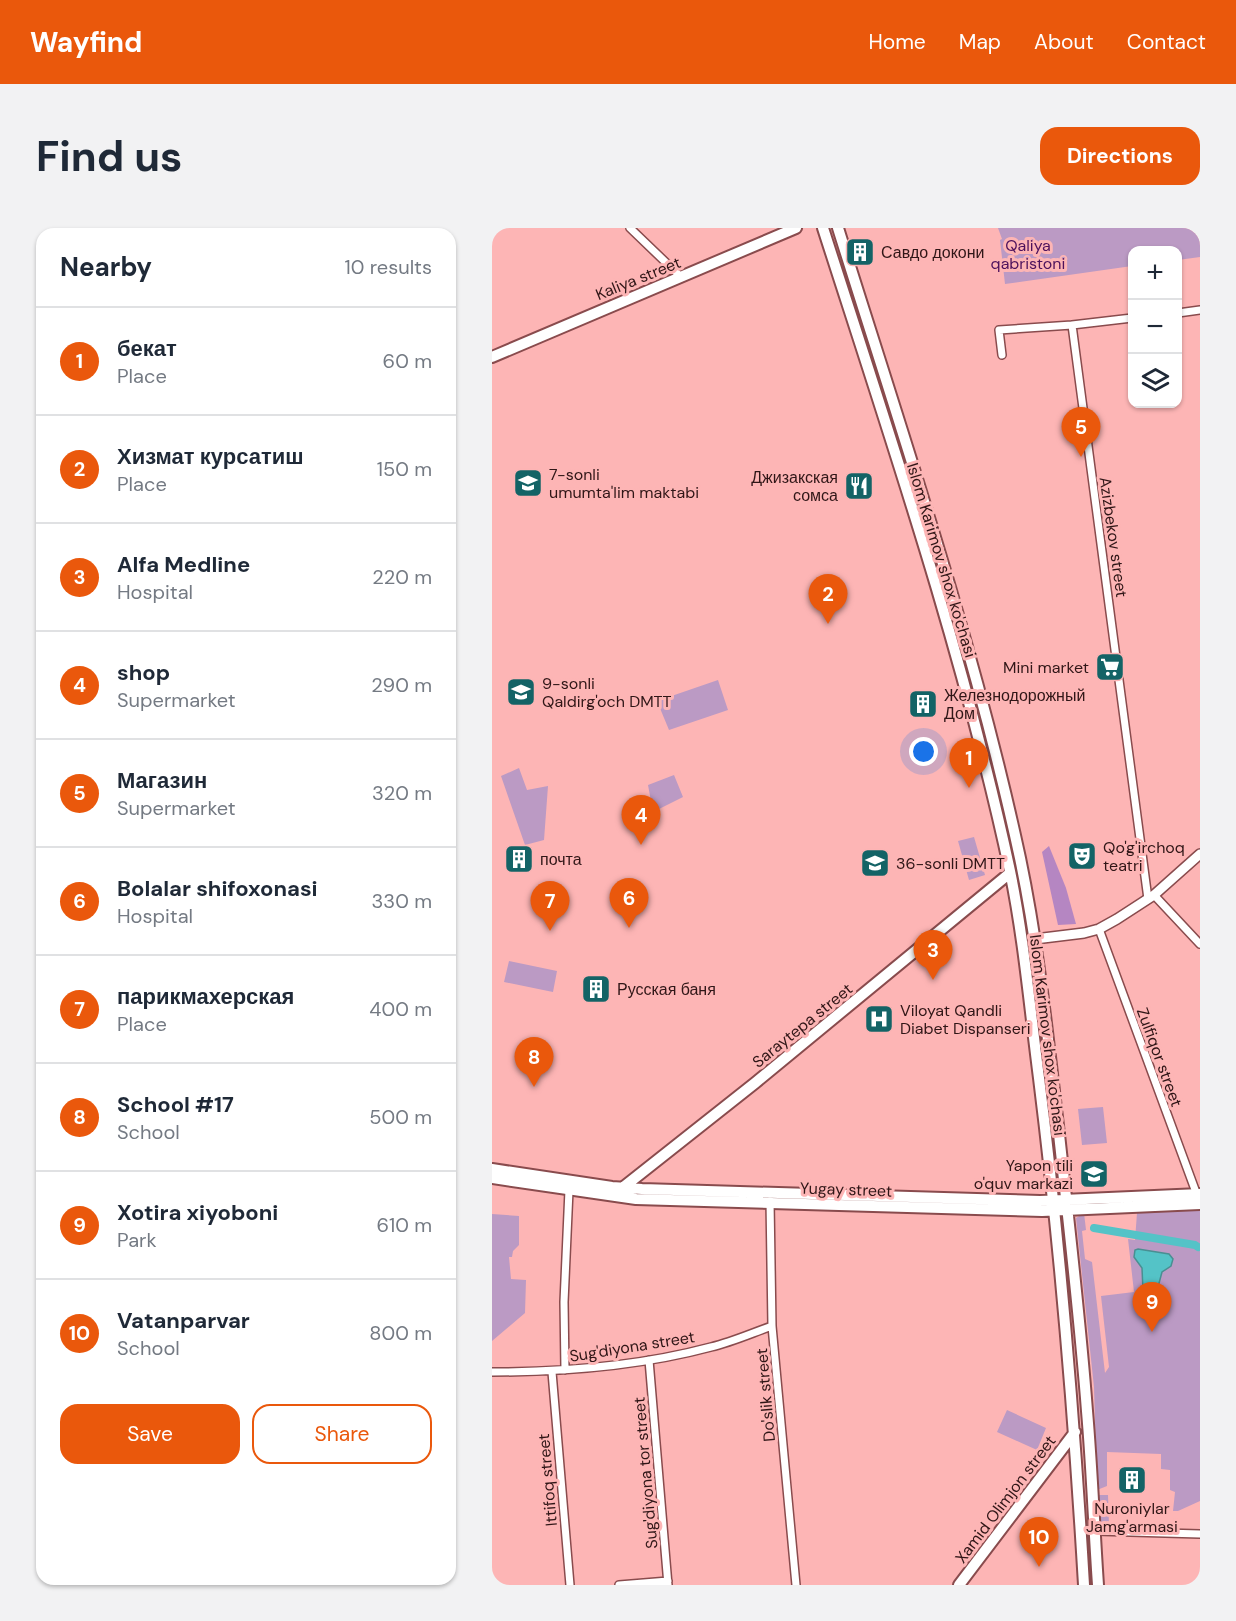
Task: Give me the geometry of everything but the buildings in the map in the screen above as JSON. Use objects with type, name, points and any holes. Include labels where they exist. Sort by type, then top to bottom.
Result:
[{"type":"main road","name":"Kaliya street","points":[[492,357],[796,228]]},
{"type":"main road","name":"Islom Karimov shox ko'chasi","points":[[823,228],[942,607],[981,749],[1010,873],[1025,964],[1054,1206],[1075,1431],[1084,1585]]},
{"type":"main road","name":"Islom Karimov shox ko'chasi","points":[[838,228],[906,442],[954,605],[988,725],[1020,860],[1035,939],[1067,1205],[1088,1412],[1098,1585]]},
{"type":"main road","points":[[942,607],[949,602],[954,605]]},
{"type":"main road","name":"Saraytepa street","points":[[611,1197],[755,1083],[1010,873]]},
{"type":"main road","name":"Yugay street","points":[[492,1169],[622,1188],[1054,1206]]},
{"type":"main road","name":"Yugay street","points":[[492,1178],[636,1199],[1054,1206],[1199,1198]]},
{"type":"main road","name":"Xamid Olimjon street","points":[[958,1585],[1075,1431]]},
{"type":"street","points":[[630,228],[681,277]]},
{"type":"street","points":[[1182,312],[1200,310]]},
{"type":"street","points":[[1002,355],[999,330],[1128,318]]},
{"type":"street","name":"Azizbekov street","points":[[1072,325],[1136,813],[1151,897]]},
{"type":"street","points":[[1035,939],[1058,937],[1099,928],[1131,912],[1200,854]]},
{"type":"street","points":[[1151,897],[1200,944]]},
{"type":"street","name":"Zulfiqor street","points":[[1099,928],[1199,1198]]},
{"type":"street","points":[[566,1370],[564,1302],[569,1190]]},
{"type":"street","name":"Do'slik street","points":[[770,1202],[772,1326],[796,1585]]},
{"type":"street","name":"Sug'diyona street","points":[[492,1372],[552,1372],[649,1360],[712,1347],[772,1326]]},
{"type":"street","name":"Sug'diyona tor street","points":[[649,1360],[668,1583]]},
{"type":"street","name":"Ittifoq street","points":[[552,1372],[570,1585]]},
{"type":"street","points":[[1095,1531],[1200,1534]]},
{"type":"street","points":[[619,1585],[668,1583]]},
{"type":"green space","name":"Qaliya qabristoni","points":[[998,228],[1200,228],[1200,257],[1182,259],[1182,246],[1128,246],[1128,267],[1005,284],[1000,240],[1002,239]]},
{"type":"green space","points":[[718,680],[728,710],[669,730],[657,701]]},
{"type":"green space","points":[[519,768],[527,790],[548,786],[544,840],[525,845],[501,776]]},
{"type":"green space","points":[[674,775],[683,797],[653,812],[648,785]]},
{"type":"green space","points":[[974,837],[985,875],[969,880],[958,841]]},
{"type":"green space","points":[[509,961],[557,971],[553,992],[504,982]]},
{"type":"green space","points":[[1103,1107],[1107,1143],[1082,1145],[1078,1109]]},
{"type":"green space","points":[[1200,1209],[1200,1501],[1173,1511],[1175,1492],[1170,1490],[1170,1470],[1161,1469],[1161,1454],[1107,1452],[1107,1486],[1097,1490],[1094,1387],[1076,1218],[1084,1213],[1086,1230],[1082,1231],[1085,1259],[1092,1262],[1105,1373],[1109,1367],[1101,1296],[1134,1292],[1128,1239],[1135,1240],[1137,1213]]},
{"type":"green space","points":[[492,1214],[519,1216],[519,1245],[513,1251],[512,1257],[509,1257],[511,1279],[526,1280],[525,1313],[492,1341]]},
{"type":"green space","points":[[1007,1410],[1046,1428],[1037,1450],[997,1432]]},
{"type":"green space","points":[[1097,1495],[1108,1495],[1109,1525],[1097,1525]]},
{"type":"shaded area","points":[[1049,846],[1066,888],[1076,924],[1058,925],[1042,852]]},
{"type":"water","points":[[1135,1250],[1169,1254],[1173,1259],[1171,1266],[1162,1272],[1158,1287],[1150,1293],[1143,1291],[1142,1268],[1134,1257]]},
{"type":"waterway","points":[[1094,1228],[1198,1247]]},
{"type":"place","name":"Савдо докони","points":[[860,252]]},
{"type":"place","name":"Магазин","points":[[1081,457]]},
{"type":"place","name":"7-sonli umumta'lim maktabi","points":[[528,483]]},
{"type":"place","name":"Джизакская сомса","points":[[859,486]]},
{"type":"place","name":"Хизмат курсатиш","points":[[828,624]]},
{"type":"place","name":"Mini market","points":[[1110,667]]},
{"type":"place","name":"9-sonli Qaldirg'och DMTT","points":[[521,692]]},
{"type":"place","name":"Железнодорожный Дом","points":[[923,704]]},
{"type":"place","name":"бекат","points":[[969,788]]},
{"type":"place","name":"shop","points":[[641,845]]},
{"type":"place","name":"Qo'g'irchoq teatri","points":[[1082,856]]},
{"type":"place","name":"почта","points":[[519,859]]},
{"type":"place","name":"36-sonli DMTT","points":[[875,863]]},
{"type":"place","name":"Bolalar shifoxonasi","points":[[629,928]]},
{"type":"place","name":"парикмахерская","points":[[550,931]]},
{"type":"place","name":"Alfa Medline","points":[[933,980]]},
{"type":"place","name":"Русская баня","points":[[596,989]]},
{"type":"place","name":"Viloyat Qandli Diabet Dispanseri","points":[[879,1019]]},
{"type":"place","name":"School #17","points":[[534,1087]]},
{"type":"place","name":"Yapon tili o'quv markazi","points":[[1094,1174]]},
{"type":"place","name":"Xotira xiyoboni","points":[[1152,1332]]},
{"type":"place","name":"Nuroniylar Jamg'armasi","points":[[1132,1480]]},
{"type":"place","name":"Vatanparvar","points":[[1039,1567]]}]
